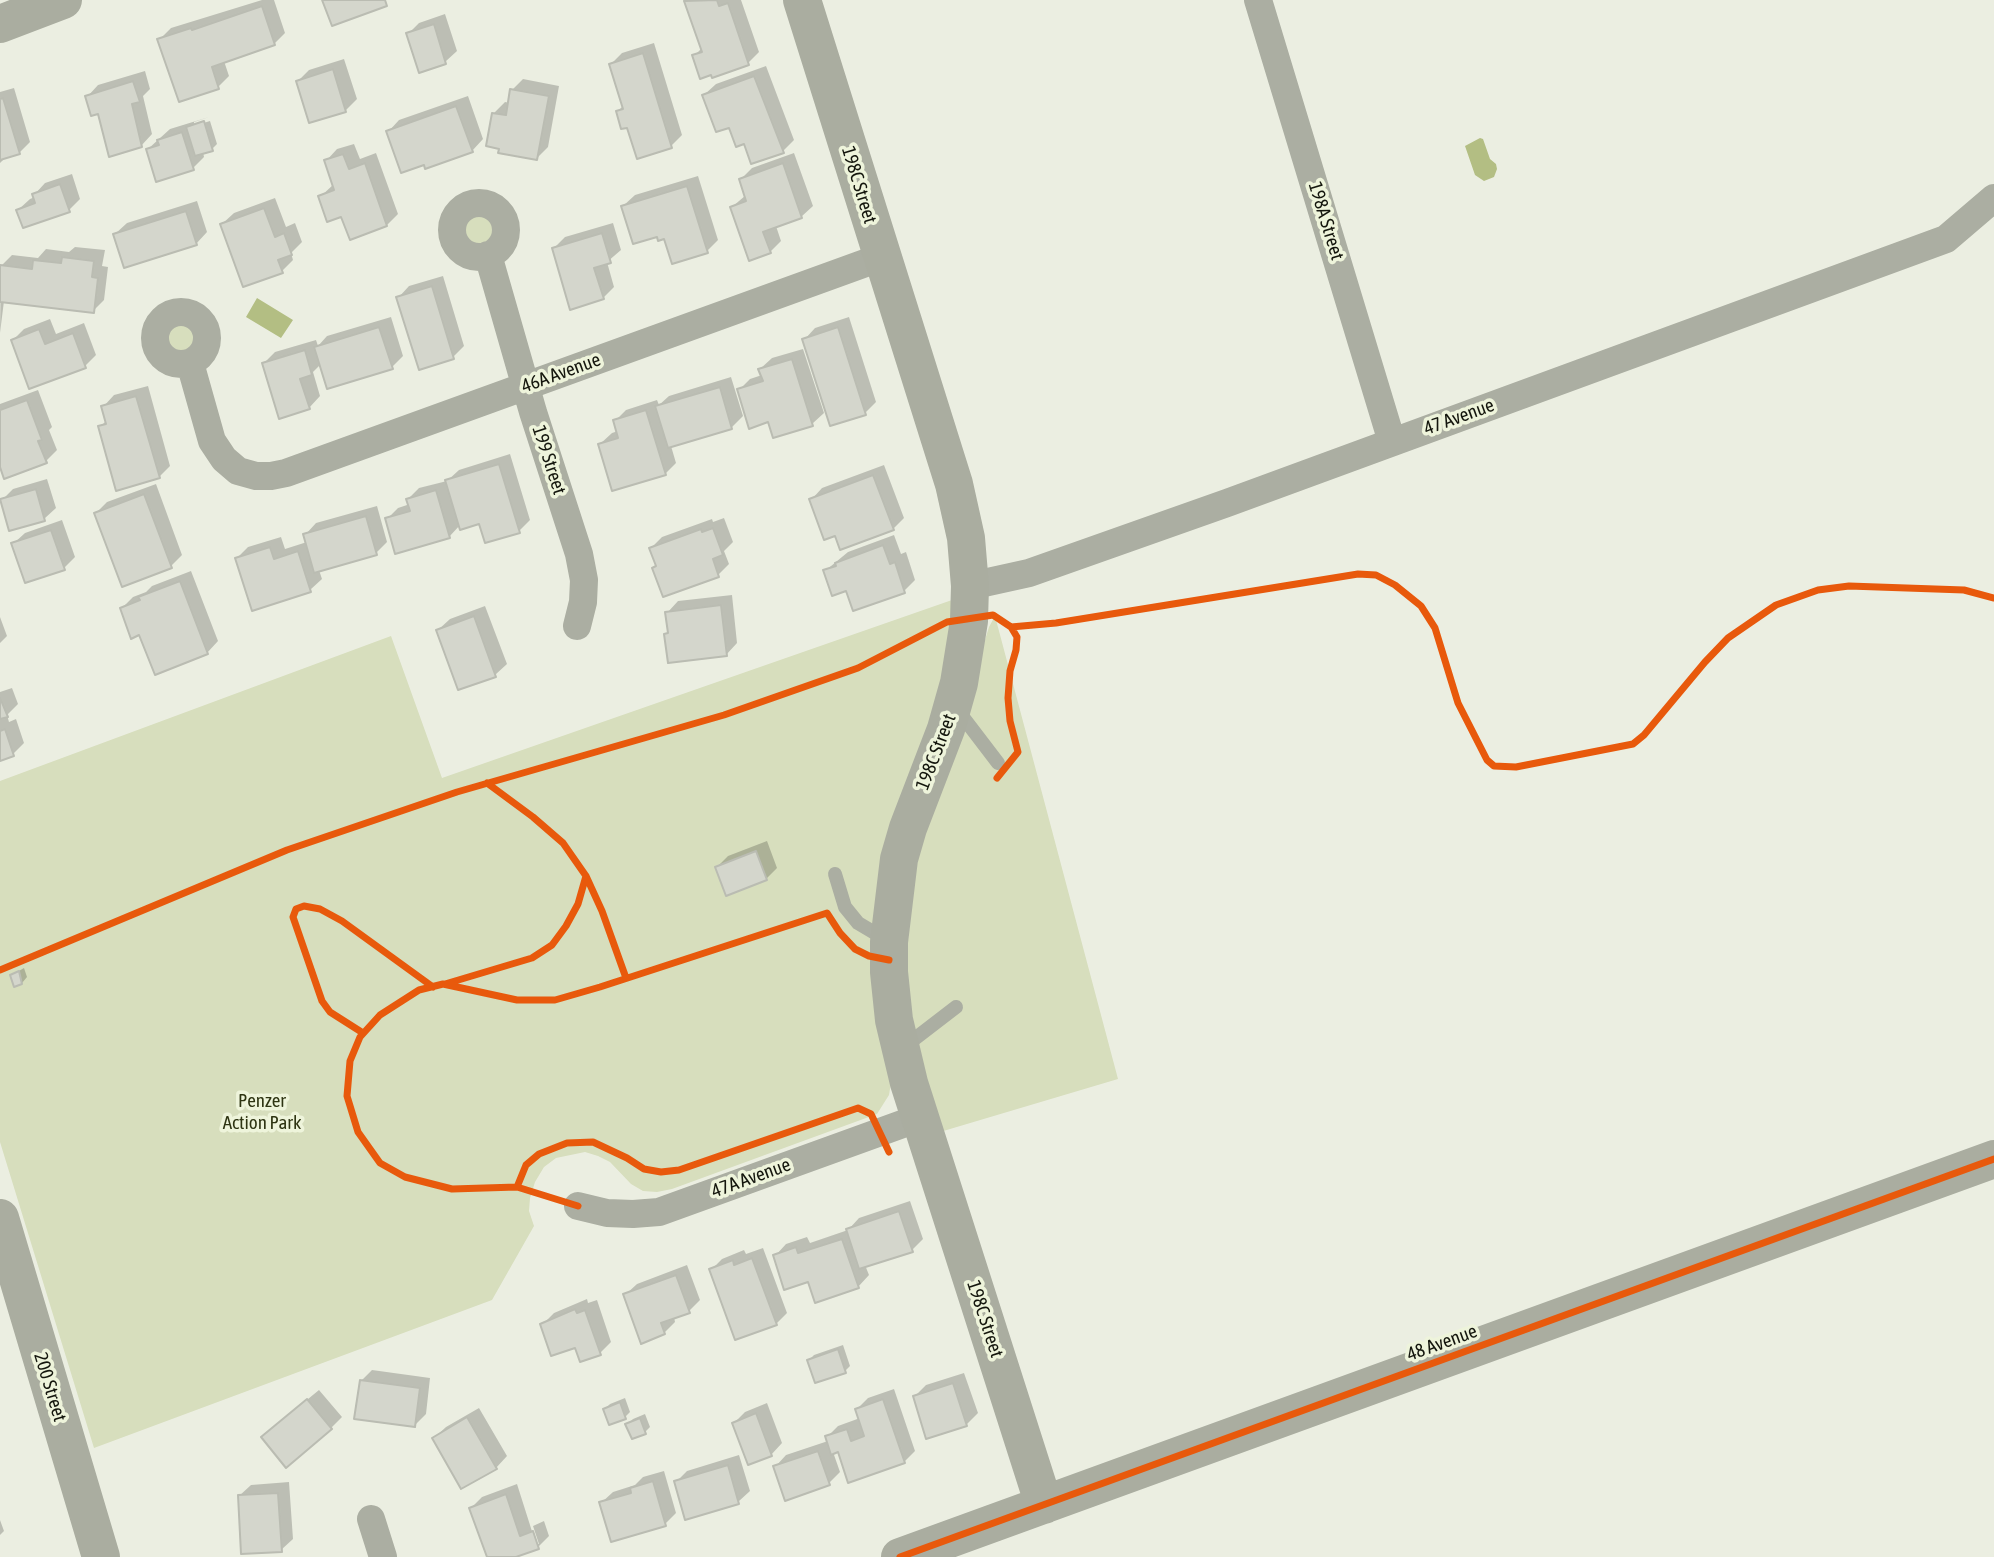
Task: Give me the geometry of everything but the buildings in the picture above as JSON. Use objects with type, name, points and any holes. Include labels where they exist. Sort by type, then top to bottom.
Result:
[{"type":"street","points":[[0,24],[63,0]]},
{"type":"street","name":"198C Street","points":[[802,0],[962,512],[970,586],[967,635],[953,705],[899,859],[889,942],[890,972],[900,1050],[919,1118],[1044,1504]]},
{"type":"street","name":"198A Street","points":[[1258,0],[1392,442]]},
{"type":"street","name":"47 Avenue","points":[[970,586],[1029,573],[1946,239],[1994,198]]},
{"type":"street","name":"199 Street","points":[[488,255],[579,554],[584,580],[583,602],[577,626]]},
{"type":"street","name":"46A Avenue","points":[[190,363],[212,441],[223,459],[239,471],[256,476],[286,473],[881,257]]},
{"type":"street","name":"47A Avenue","points":[[578,1206],[607,1213],[659,1212],[919,1118]]},
{"type":"street","name":"48 Avenue","points":[[900,1557],[1994,1159]]},
{"type":"street","name":"200 Street","points":[[0,1218],[101,1557]]},
{"type":"street","points":[[371,1519],[383,1557]]},
{"type":"lane","points":[[953,705],[998,762]]},
{"type":"lane","points":[[835,874],[845,907],[858,923],[889,942]]},
{"type":"lane","points":[[900,1050],[956,1007]]},
{"type":"green space","points":[[479,214],[490,219],[495,230],[490,241],[479,246],[468,241],[463,230],[468,219]]},
{"type":"green space","points":[[180,324],[191,328],[195,339],[191,350],[180,354],[169,350],[165,339],[169,328]]},
{"type":"green space","name":"Penzer Action Park","points":[[952,600],[951,629],[934,715],[891,1083],[889,1095],[877,1114],[672,1189],[657,1192],[643,1191],[631,1184],[610,1162],[598,1156],[585,1152],[556,1158],[544,1167],[535,1182],[529,1211],[534,1226],[492,1300],[94,1448],[0,1142],[0,781],[391,636],[442,778]]},
{"type":"green space","points":[[995,616],[1118,1079],[940,1132],[915,1047],[906,960],[916,862],[989,627]]},
{"type":"shaded area","points":[[1483,139],[1490,159],[1497,169],[1494,177],[1484,181],[1475,175],[1465,146]]},
{"type":"shaded area","points":[[257,298],[293,320],[281,338],[246,317]]},
{"type":"cycle path","points":[[0,970],[287,850],[457,792],[724,715],[858,668],[947,622],[993,615],[1011,627],[1056,623],[1358,574],[1376,575],[1395,585],[1421,606],[1435,628],[1458,703],[1487,760],[1494,766],[1516,767],[1633,744],[1644,735],[1728,638],[1776,605],[1818,590],[1849,586],[1964,590],[1994,598]]},
{"type":"cycle path","points":[[997,778],[1018,752],[1010,721],[1008,698],[1017,637],[1011,627]]},
{"type":"cycle path","points":[[487,783],[563,843],[586,876],[602,911],[626,978]]},
{"type":"cycle path","points":[[445,984],[532,958],[552,945],[578,904],[586,876]]},
{"type":"cycle path","points":[[363,1033],[330,1012],[322,1001],[293,917],[296,909],[304,906],[320,909],[342,921],[433,987]]},
{"type":"cycle path","points":[[578,1206],[517,1187],[452,1189],[405,1177],[380,1163],[358,1132],[347,1096],[350,1061],[360,1037],[380,1015],[419,990],[443,984],[517,1000],[555,1000],[827,913],[855,949],[869,956],[889,960]]},
{"type":"cycle path","points":[[517,1187],[526,1165],[539,1154],[567,1143],[593,1142],[644,1169],[661,1172],[679,1170],[858,1108],[871,1114],[889,1152]]},
{"type":"cycle path","points":[[900,1557],[1994,1159]]}]
